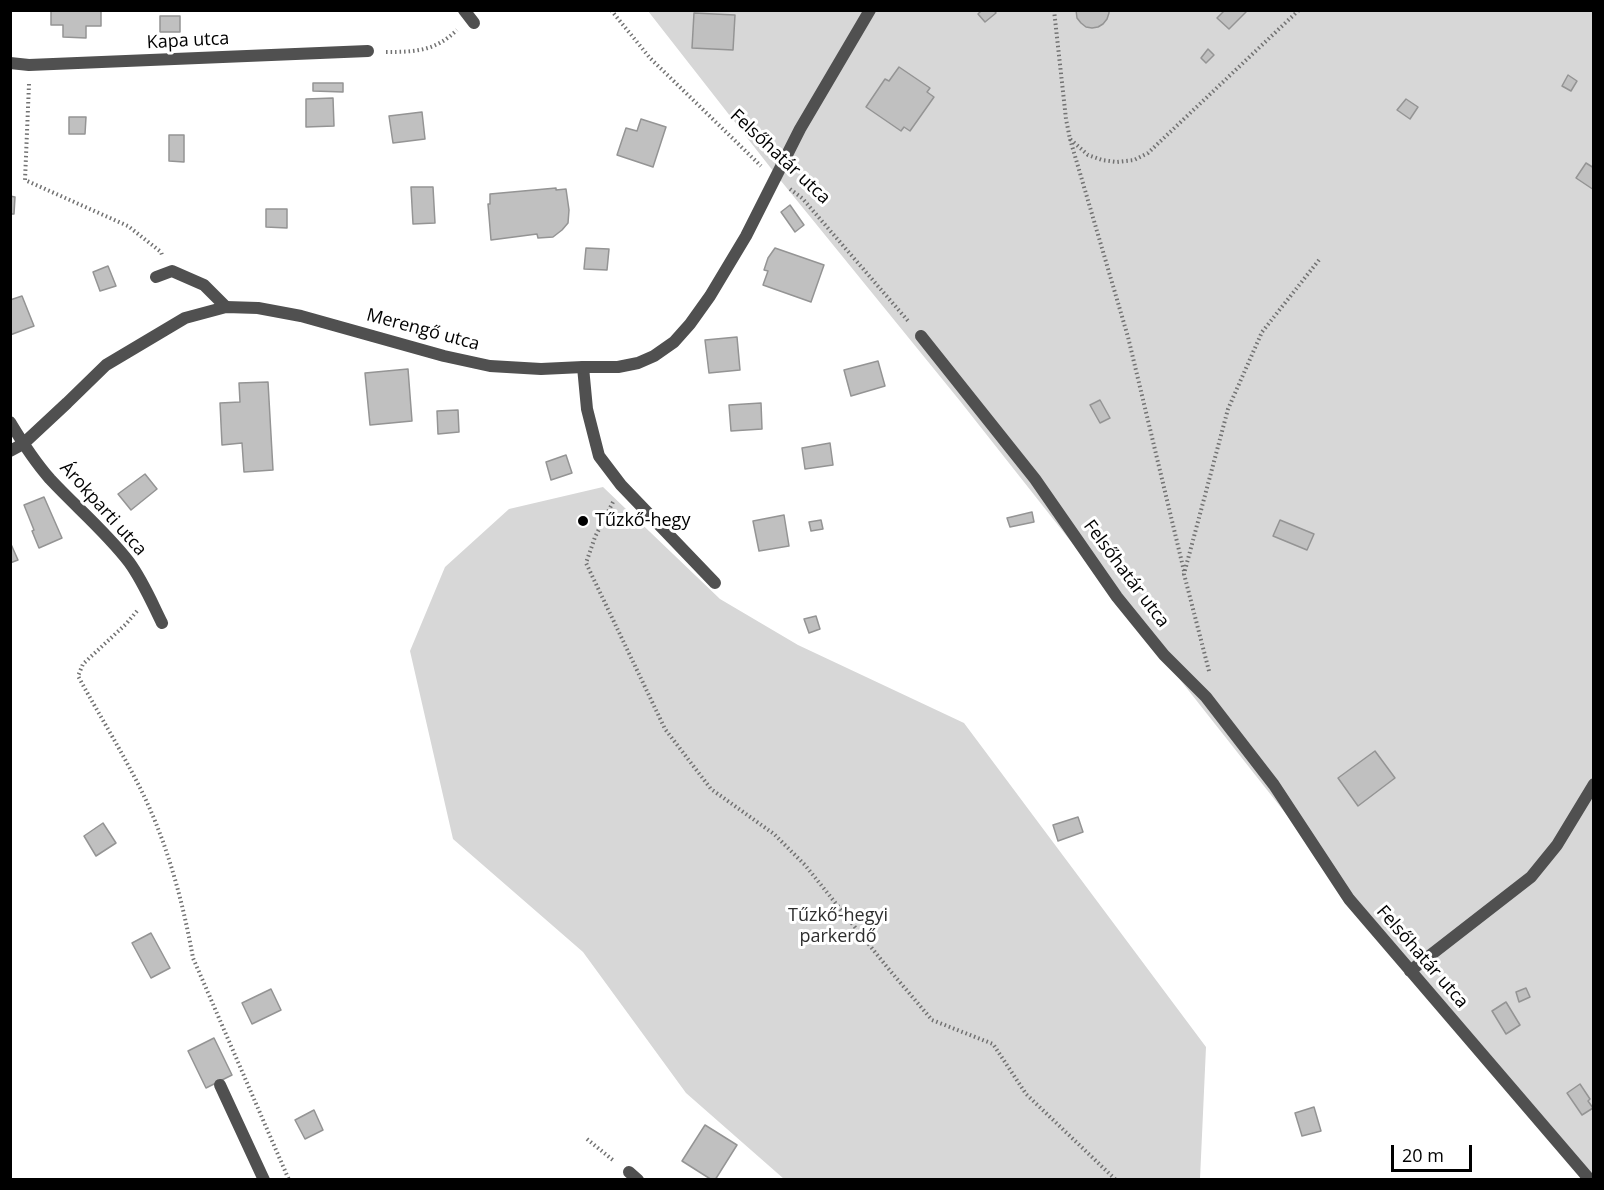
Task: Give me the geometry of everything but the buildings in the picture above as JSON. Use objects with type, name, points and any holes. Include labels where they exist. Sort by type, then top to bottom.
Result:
[{"type":"street","name":"Merengő utca","points":[[10,451],[23,444],[106,366],[185,318],[226,307],[258,308],[301,316],[444,356],[490,366],[541,369],[618,368],[654,356],[674,342],[710,296],[746,236],[800,129],[870,10]]},
{"type":"street","name":"Kapa utca","points":[[10,63],[29,65],[368,51]]},
{"type":"street","points":[[156,277],[172,272],[204,285],[226,307]]},
{"type":"street","name":"Felsőhatár utca","points":[[921,336],[1035,479],[1118,597],[1164,655],[1206,697],[1274,785],[1349,899],[1590,1179]]},
{"type":"street","points":[[583,367],[587,409],[599,456],[621,485],[715,583]]},
{"type":"street","name":"Árokparti utca","points":[[10,422],[23,444],[49,478],[128,561],[139,576],[162,623]]},
{"type":"street","points":[[1410,971],[1531,877],[1557,845],[1593,784]]},
{"type":"street","points":[[220,1085],[264,1179]]},
{"type":"path","name":"Felsőhatár utca","points":[[611,10],[650,58],[776,178],[802,198],[921,336]]},
{"type":"path","points":[[1054,10],[1070,139],[1128,337],[1219,714]]},
{"type":"path","points":[[1070,139],[1088,155],[1102,160],[1117,162],[1134,160],[1148,153],[1299,10]]},
{"type":"path","points":[[368,51],[412,51],[434,47],[447,39],[468,16]]},
{"type":"path","points":[[29,65],[25,180],[128,225],[161,252]]},
{"type":"path","points":[[1184,574],[1228,409],[1262,332],[1319,260]]},
{"type":"path","points":[[621,485],[595,537],[586,563],[665,729],[711,789],[774,834],[805,865],[932,1020],[993,1044],[1026,1094],[1116,1179]]},
{"type":"path","points":[[149,597],[126,624],[83,664],[78,676],[137,782],[155,823],[174,879],[193,958],[289,1179]]},
{"type":"path","points":[[587,1139],[634,1176]]},
{"type":"green space","points":[[648,11],[1593,11],[1593,1179],[1410,971],[960,401],[777,176]]},
{"type":"green space","name":"Tűzkő-hegyi parkerdő","points":[[603,487],[720,599],[798,645],[964,723],[1206,1047],[1200,1179],[784,1179],[686,1093],[583,952],[453,839],[410,651],[445,567],[509,509]]},
{"type":"place","name":"Tűzkő-hegy","points":[[583,521]]}]
